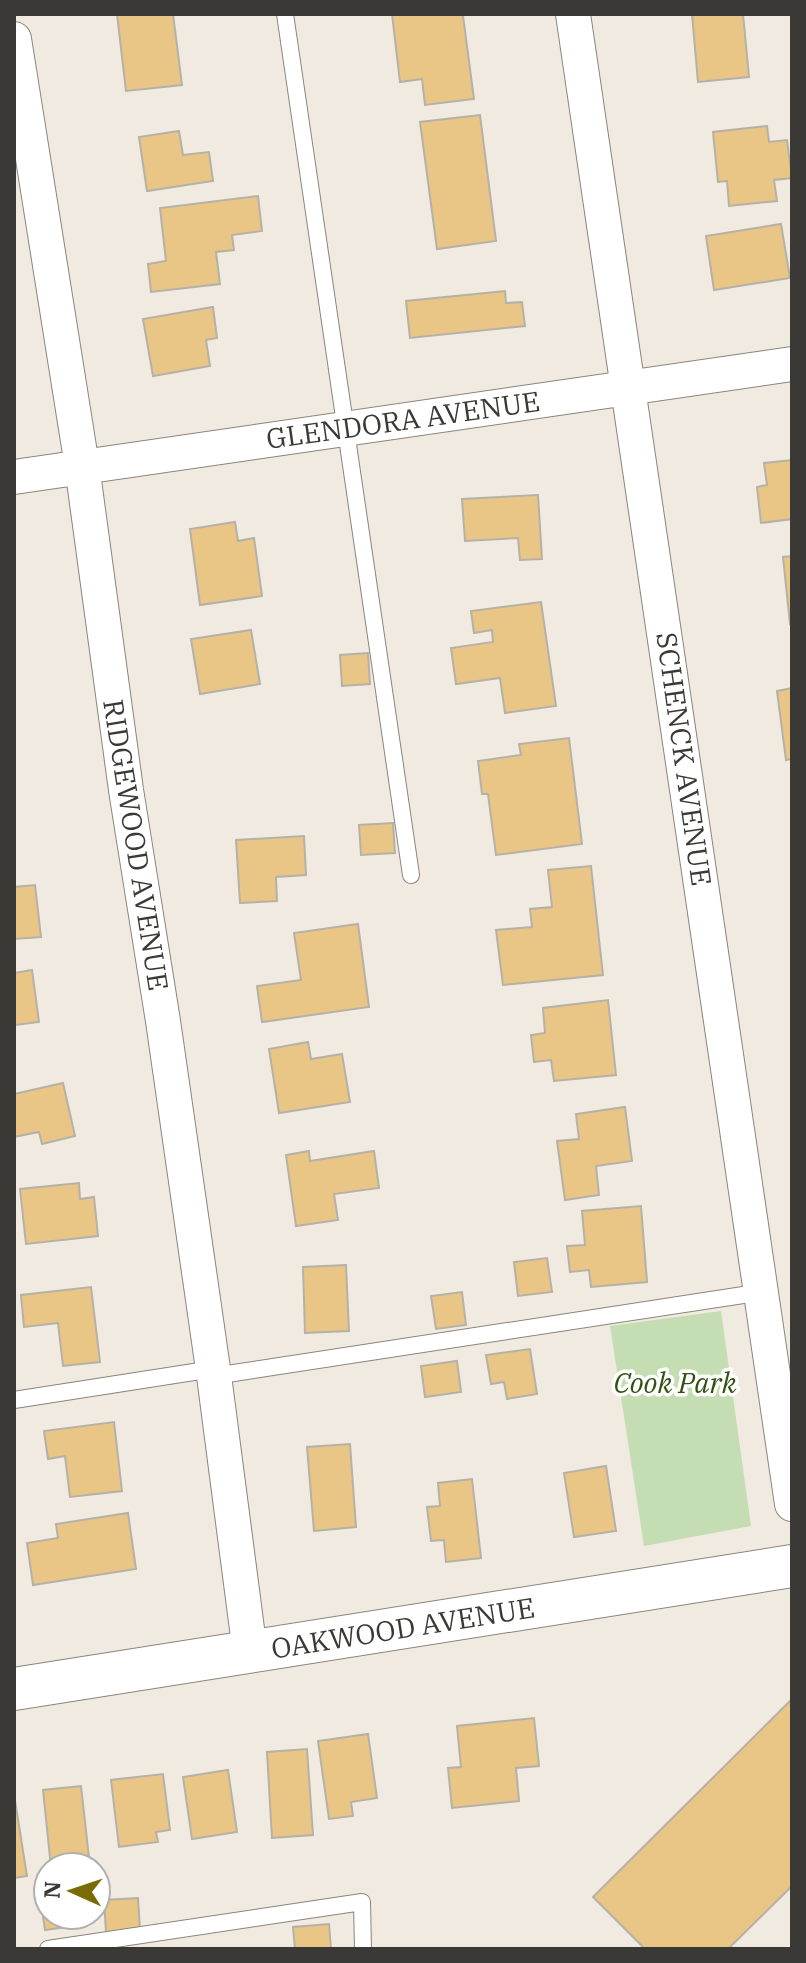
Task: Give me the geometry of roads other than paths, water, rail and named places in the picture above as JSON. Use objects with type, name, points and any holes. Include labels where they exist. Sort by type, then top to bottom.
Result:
[{"type":"street","name":"SCHENCK AVENUE","points":[[573,14],[792,1504]]},
{"type":"street","name":"RIDGEWOOD AVENUE","points":[[14,39],[82,466],[126,790],[163,1021],[213,1372],[250,1652]]},
{"type":"street","name":"GLENDORA AVENUE","points":[[14,477],[792,364]]},
{"type":"street","name":"OAKWOOD AVENUE","points":[[14,1689],[792,1566]]},
{"type":"lane","points":[[285,14],[411,875]]},
{"type":"lane","points":[[14,1400],[763,1292]]},
{"type":"lane","points":[[48,1949],[362,1902],[363,1949]]},
{"type":"park label","name":"Cook Park","points":[[675,1383]]}]
